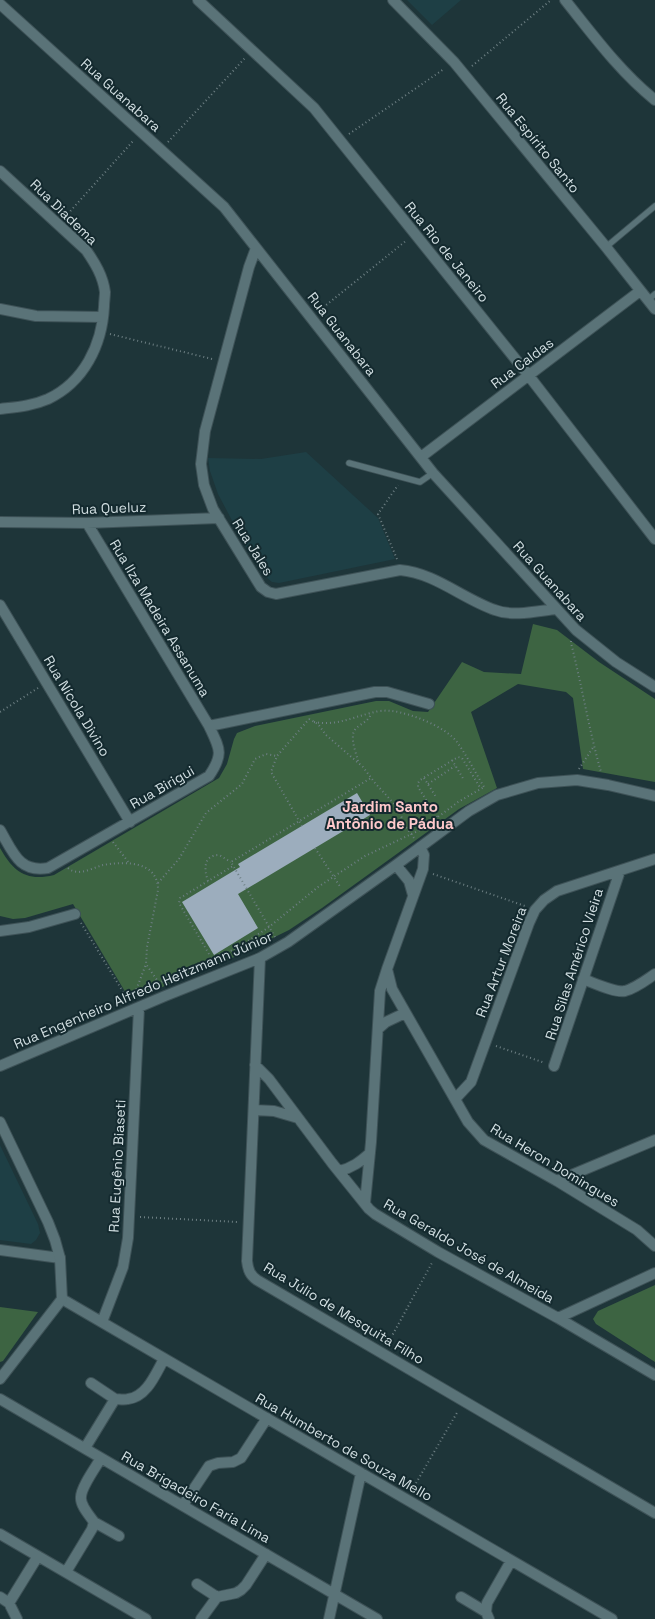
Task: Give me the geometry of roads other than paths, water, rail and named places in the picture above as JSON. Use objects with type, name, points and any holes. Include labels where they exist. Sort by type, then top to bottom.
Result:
[{"type":"street","points":[[0,4],[6,0]]},
{"type":"street","name":"Rua Rio de Janeiro","points":[[198,0],[314,108],[529,376],[655,539]]},
{"type":"street","name":"Rua Espírito Santo","points":[[393,0],[454,62],[606,247],[640,291],[651,297],[655,309]]},
{"type":"street","points":[[565,0],[618,65],[639,88],[655,100]]},
{"type":"street","name":"Rua Guanabara","points":[[0,4],[224,208],[433,473],[576,630],[616,662],[655,687]]},
{"type":"street","name":"Rua Diadema","points":[[0,171],[86,250],[96,264],[105,292],[101,332],[91,358],[79,375],[63,389],[30,406],[0,409]]},
{"type":"street","name":"Rua Jales","points":[[256,248],[249,267],[205,431],[200,464],[204,485],[219,518],[261,587],[268,592],[276,594],[400,570],[410,571],[430,578],[496,611],[510,613],[556,609]]},
{"type":"street","name":"Rua Caldas","points":[[420,457],[640,291]]},
{"type":"street","points":[[0,309],[36,316],[103,317]]},
{"type":"street","name":"Rua Queluz","points":[[0,522],[87,524],[219,518]]},
{"type":"street","name":"Rua Ilza Madeira Assanuma","points":[[87,524],[209,726]]},
{"type":"street","name":"Rua Nícola Divino","points":[[0,605],[130,822]]},
{"type":"street","points":[[209,726],[375,692],[387,692],[429,704]]},
{"type":"street","name":"Rua Birigui","points":[[0,830],[18,861],[30,868],[38,870],[48,868],[61,862],[209,776],[218,762],[220,753],[217,742],[209,726]]},
{"type":"street","name":"Rua Engenheiro Alfredo Heitzmann Júnior","points":[[0,1066],[260,958],[280,946],[396,865],[469,811],[497,795],[538,783],[571,780],[605,784],[655,796]]},
{"type":"street","points":[[365,1203],[370,1153],[379,999],[386,969],[422,870],[424,855],[420,847]]},
{"type":"street","name":"Rua Artur Moreira","points":[[456,1098],[471,1082],[535,910],[544,900],[557,891],[655,859]]},
{"type":"street","points":[[396,865],[409,881],[413,895]]},
{"type":"street","name":"Rua Silas Américo Vieira","points":[[554,1066],[620,871]]},
{"type":"street","points":[[0,931],[28,927],[75,914]]},
{"type":"street","name":"Rua Júlio de Mesquita Filho","points":[[260,958],[247,1261],[248,1268],[252,1276],[655,1512]]},
{"type":"street","name":"Rua Heron Domingues","points":[[386,969],[392,989],[405,1013],[456,1098],[468,1122],[484,1140],[557,1181],[636,1230],[655,1246]]},
{"type":"street","points":[[583,979],[616,990],[624,991],[632,988],[655,974]]},
{"type":"street","name":"Rua Eugênio Biaseti","points":[[102,1322],[123,1267],[126,1252],[139,1008]]},
{"type":"street","points":[[378,1029],[393,1018],[405,1013]]},
{"type":"street","name":"Rua Geraldo José de Almeida","points":[[255,1065],[269,1079],[339,1171],[375,1214],[438,1252],[558,1318],[655,1375]]},
{"type":"street","points":[[254,1110],[278,1112],[298,1118]]},
{"type":"street","points":[[0,1122],[48,1222],[55,1240],[60,1258],[62,1299],[0,1379]]},
{"type":"street","points":[[557,1181],[655,1140]]},
{"type":"street","points":[[339,1171],[359,1163],[370,1153]]},
{"type":"street","points":[[0,1250],[60,1258]]},
{"type":"street","points":[[558,1318],[655,1273]]},
{"type":"street","name":"Rua Humberto de Souza Mello","points":[[62,1299],[612,1619]]},
{"type":"street","points":[[91,1384],[115,1399],[128,1399],[138,1395],[147,1387],[164,1358]]},
{"type":"street","name":"Rua Brigadeiro Faria Lima","points":[[0,1398],[378,1619]]},
{"type":"street","points":[[85,1448],[115,1399]]},
{"type":"street","points":[[183,1505],[209,1466],[218,1463],[233,1462],[241,1458],[267,1418]]},
{"type":"street","points":[[102,1458],[82,1491],[80,1498],[94,1522],[119,1536]]},
{"type":"street","points":[[329,1619],[361,1473]]},
{"type":"street","points":[[66,1572],[92,1529],[94,1522]]},
{"type":"street","points":[[0,1534],[146,1619]]},
{"type":"street","points":[[197,1584],[217,1596],[236,1593],[246,1584],[266,1554]]},
{"type":"street","points":[[9,1603],[38,1556]]},
{"type":"street","points":[[487,1615],[487,1604],[512,1561]]},
{"type":"street","points":[[201,1619],[217,1596]]},
{"type":"street","points":[[0,1597],[9,1603],[17,1619]]},
{"type":"street","points":[[461,1597],[487,1615]]},
{"type":"lane","points":[[606,247],[655,206]]},
{"type":"lane","points":[[349,463],[420,482],[433,473]]},
{"type":"district","name":"Jardim Santo Antônio de Pádua","points":[[390,816]]}]
